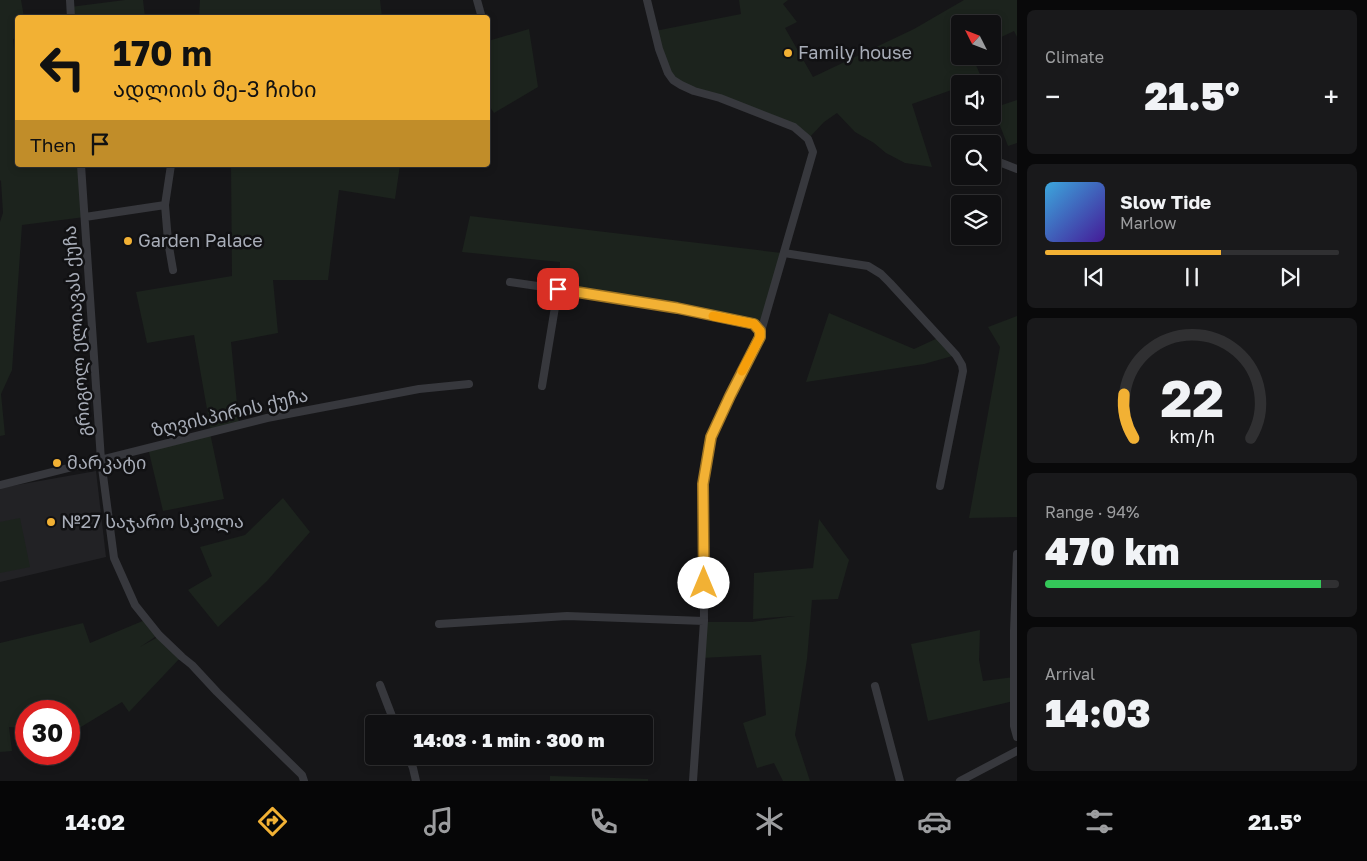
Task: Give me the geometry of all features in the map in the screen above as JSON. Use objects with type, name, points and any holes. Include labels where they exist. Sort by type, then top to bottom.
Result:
[{"type":"street","points":[[70,0],[71,15]]},
{"type":"street","points":[[477,0],[481,15]]},
{"type":"street","points":[[647,0],[659,49],[668,73],[673,80],[694,91],[720,98],[794,128],[808,139],[813,152],[760,337],[711,437],[703,484],[704,621],[693,781]]},
{"type":"street","points":[[1001,163],[1017,169]]},
{"type":"street","name":"გრიგოლ ელიავას ქუჩა","points":[[81,167],[101,460],[114,558],[135,605],[159,635],[192,665],[302,775],[304,781]]},
{"type":"street","points":[[171,167],[165,205],[173,270]]},
{"type":"street","points":[[85,217],[165,205]]},
{"type":"street","points":[[784,253],[868,266],[890,282],[956,355],[964,371],[940,486]]},
{"type":"street","points":[[510,282],[677,308],[754,324],[760,331],[760,337]]},
{"type":"street","points":[[542,386],[558,289]]},
{"type":"street","name":"ზღვისპირის ქუჩა","points":[[0,485],[267,418],[419,389],[469,384]]},
{"type":"street","points":[[1017,554],[1014,631],[1014,726],[1017,737]]},
{"type":"street","points":[[439,624],[567,616],[704,621]]},
{"type":"street","points":[[380,685],[392,715]]},
{"type":"street","points":[[875,686],[900,781]]},
{"type":"street","points":[[960,781],[1017,751]]},
{"type":"street","points":[[412,765],[416,781]]},
{"type":"shaded area","points":[[0,0],[21,0],[24,15],[15,15],[15,38],[13,39],[15,60],[15,167],[81,167],[85,217],[22,225],[12,370],[1,394],[5,435],[0,436],[0,222],[3,213],[0,180]]},
{"type":"shaded area","points":[[125,0],[143,0],[145,15],[71,15],[70,7]]},
{"type":"shaded area","points":[[200,0],[380,0],[382,15],[199,15]]},
{"type":"shaded area","points":[[739,0],[788,0],[783,4],[797,22],[785,28],[813,77],[914,29],[964,0],[1017,0],[1017,37],[1014,31],[1001,37],[1001,15],[951,15],[951,65],[976,65],[980,75],[951,75],[951,90],[912,104],[932,167],[905,163],[886,153],[874,143],[855,132],[837,113],[824,122],[808,139],[794,127],[673,80],[655,31],[741,14]]},
{"type":"shaded area","points":[[529,29],[538,87],[494,113],[490,107],[490,40]]},
{"type":"shaded area","points":[[1017,100],[1017,143],[1008,146],[1000,125],[1001,105]]},
{"type":"shaded area","points":[[231,167],[400,167],[395,199],[339,190],[328,280],[273,280],[278,333],[231,342],[239,424],[211,432],[194,335],[147,343],[136,292],[232,276]]},
{"type":"shaded area","points":[[470,216],[782,253],[759,331],[752,324],[559,288],[560,262],[462,252]]},
{"type":"shaded area","points":[[829,313],[914,349],[940,337],[956,355],[924,364],[806,382]]},
{"type":"shaded area","points":[[1017,316],[1017,517],[969,518],[1000,347],[988,327]]},
{"type":"shaded area","points":[[210,433],[224,499],[163,511],[148,448]]},
{"type":"shaded area","name":"№27 საჯარო სკოლა","points":[[96,471],[106,557],[0,582],[0,488]]},
{"type":"shaded area","points":[[283,498],[310,532],[267,581],[218,627],[188,590],[212,576],[200,547],[245,535]]},
{"type":"shaded area","points":[[20,518],[30,567],[0,573],[0,522]]},
{"type":"shaded area","points":[[819,519],[849,560],[838,599],[812,600],[807,659],[795,735],[810,781],[783,781],[774,763],[757,768],[743,723],[766,715],[761,655],[701,658],[704,622],[752,622],[795,616],[753,619],[754,573],[813,568]]},
{"type":"shaded area","points":[[145,620],[158,635],[140,647],[158,637],[181,657],[129,712],[122,702],[80,728],[80,700],[15,700],[15,727],[9,727],[12,751],[0,752],[0,643],[83,623],[90,643]]},
{"type":"shaded area","points":[[980,630],[979,660],[983,681],[1014,677],[1014,701],[928,721],[911,644]]},
{"type":"shaded area","points":[[550,776],[648,779],[648,781],[550,781]]},
{"type":"slow traffic","points":[[713,316],[754,324],[760,331],[760,337],[742,371]]},
{"type":"place","name":"Family house","points":[[788,53]]},
{"type":"place","name":"Garden Palace","points":[[128,241]]},
{"type":"place","name":"მარკატი","points":[[57,463]]},
{"type":"place","name":"№27 საჯარო სკოლა","points":[[51,522]]},
{"type":"route","points":[[558,289],[677,308],[754,324],[760,331],[760,337],[711,437],[703,484],[704,583]]}]
